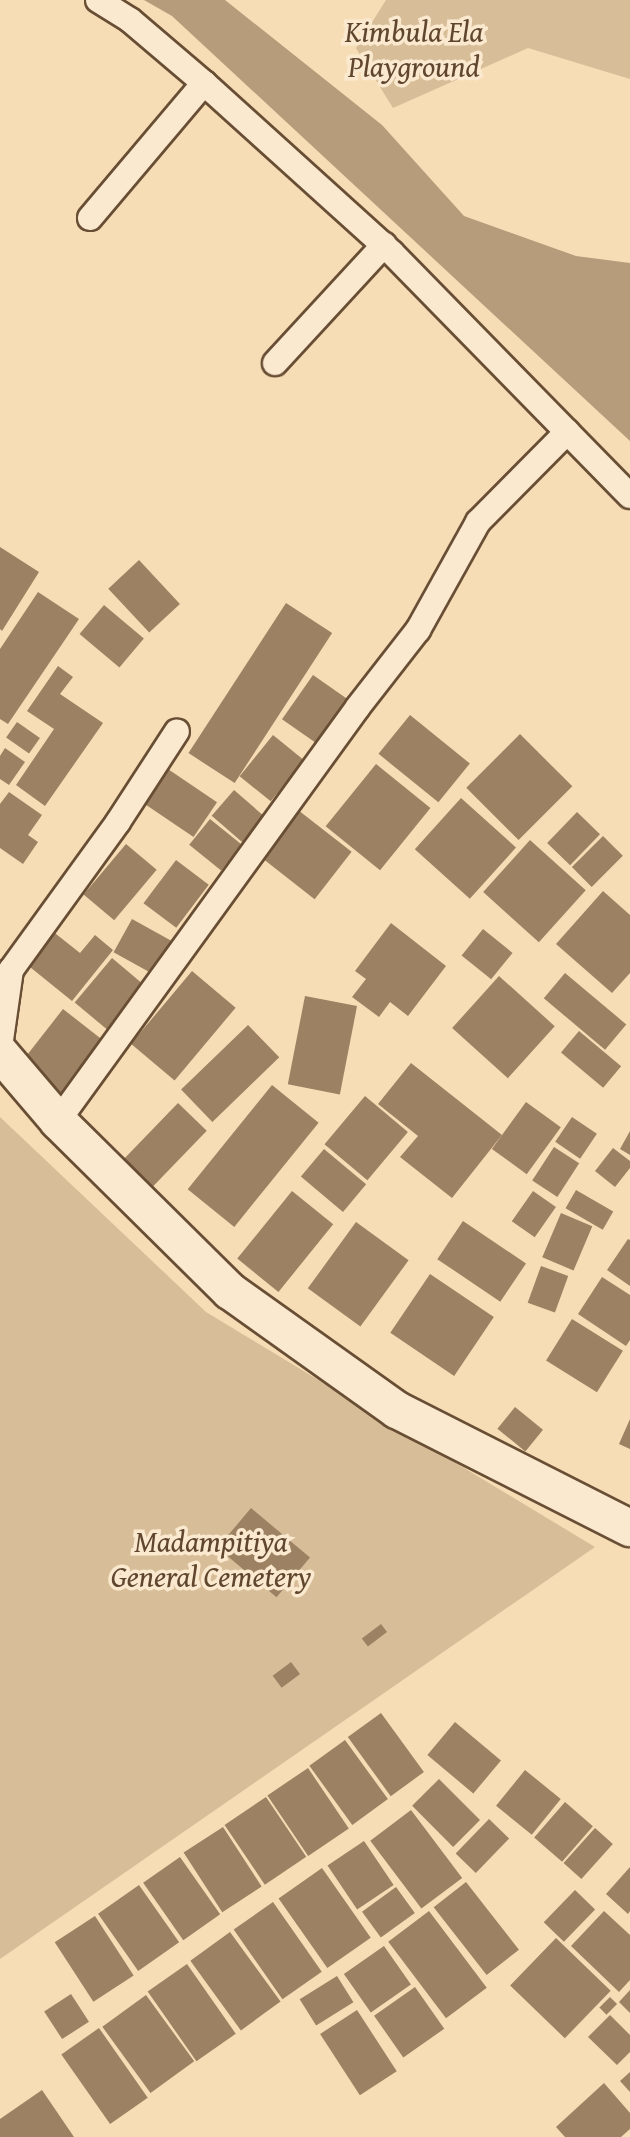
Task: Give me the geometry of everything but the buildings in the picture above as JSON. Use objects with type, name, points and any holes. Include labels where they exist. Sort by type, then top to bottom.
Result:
[{"type":"street","points":[[98,0],[130,20],[204,83],[384,245],[630,496]]},
{"type":"street","points":[[90,218],[204,83]]},
{"type":"street","points":[[275,363],[384,245]]},
{"type":"street","points":[[58,1121],[331,744],[418,630],[478,522],[567,432]]},
{"type":"street","points":[[177,731],[118,822],[11,970],[0,1050],[58,1121],[230,1291],[397,1410],[630,1528]]},
{"type":"green space","name":"Kimbula Ela Playground","points":[[386,0],[630,0],[630,79],[528,48],[393,108],[356,48]]},
{"type":"green space","name":"Madampitiya General Cemetery","points":[[0,1117],[206,1312],[595,1547],[0,1959]]},
{"type":"shaded area","points":[[144,0],[225,0],[382,125],[464,216],[576,256],[630,263],[630,441],[172,16]]}]
